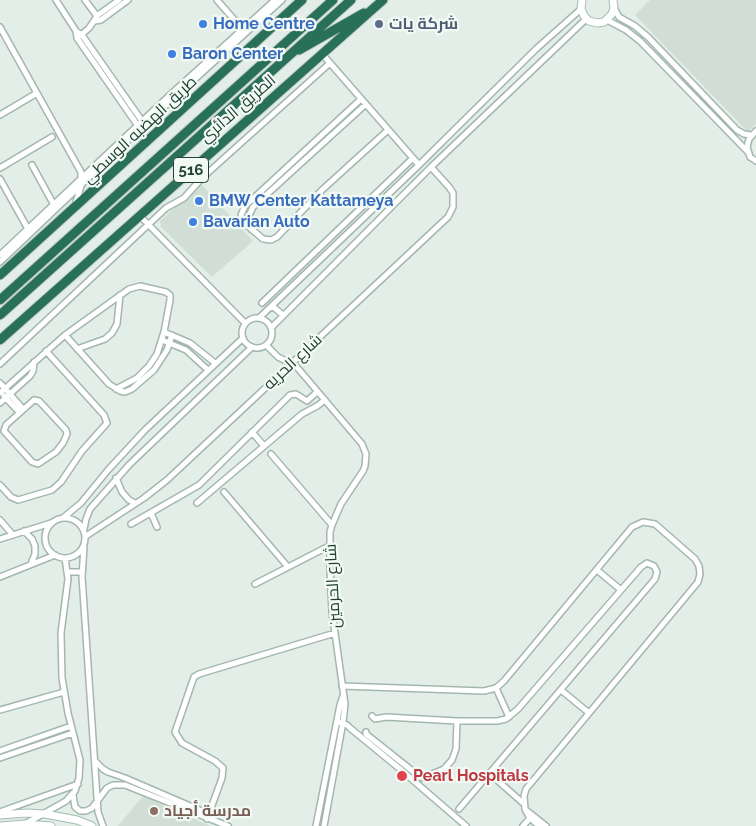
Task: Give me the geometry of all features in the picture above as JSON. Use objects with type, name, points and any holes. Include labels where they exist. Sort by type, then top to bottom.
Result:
[{"type":"highway","points":[[0,275],[302,0]]},
{"type":"highway","name":"الطريق الدائري","points":[[0,300],[333,0]]},
{"type":"highway","name":"الطريق الدائري","points":[[0,316],[351,0]]},
{"type":"highway","name":"الطريق الدائري","points":[[0,340],[381,2]]},
{"type":"highway","name":"516","points":[[290,54],[316,42],[381,2]]},
{"type":"street","points":[[56,0],[140,124]]},
{"type":"street","points":[[85,0],[96,18],[101,20],[128,0]]},
{"type":"street","points":[[80,36],[96,18],[119,0]]},
{"type":"street","points":[[217,0],[244,31]]},
{"type":"street","name":"طريق الهضبه الوسطي","points":[[0,262],[81,186],[84,176],[244,31],[275,0]]},
{"type":"street","name":"طريق الهضبه الوسطي","points":[[0,255],[140,124],[244,31],[282,0]]},
{"type":"street","points":[[582,0],[581,9],[586,19],[597,23],[607,20],[612,14],[613,4]]},
{"type":"street","points":[[613,4],[619,17],[635,26],[648,37],[737,130],[744,134],[754,133]]},
{"type":"street","points":[[259,318],[551,35],[581,9]]},
{"type":"street","points":[[271,328],[431,167],[586,19]]},
{"type":"street","points":[[607,20],[626,30],[640,41],[748,152]]},
{"type":"street","points":[[0,27],[84,176],[79,196],[70,211]]},
{"type":"street","points":[[551,35],[559,44]]},
{"type":"street","points":[[323,55],[419,165]]},
{"type":"street","points":[[0,364],[168,206],[184,198],[202,178],[330,63]]},
{"type":"street","points":[[0,115],[37,93]]},
{"type":"street","points":[[255,200],[301,163],[361,99]]},
{"type":"street","points":[[366,104],[296,158],[255,200],[248,216],[251,229],[263,239],[270,240],[277,237],[322,190],[388,130]]},
{"type":"street","points":[[754,133],[747,143],[750,157],[756,162]]},
{"type":"street","points":[[0,168],[52,137]]},
{"type":"street","points":[[296,158],[301,163]]},
{"type":"street","points":[[262,303],[412,158]]},
{"type":"street","points":[[32,165],[54,205]]},
{"type":"street","name":"شارع الحريه","points":[[86,536],[135,504],[166,480],[450,214],[454,204],[452,193],[431,167]]},
{"type":"street","points":[[84,176],[100,178],[110,176]]},
{"type":"street","points":[[0,180],[28,229]]},
{"type":"street","points":[[383,199],[391,207]]},
{"type":"street","points":[[140,216],[245,324]]},
{"type":"street","points":[[2,391],[65,335],[120,295],[136,286],[168,293],[170,300],[162,340],[146,374]]},
{"type":"street","points":[[77,349],[104,339],[112,333],[117,324],[120,295]]},
{"type":"street","points":[[272,306],[283,315]]},
{"type":"street","points":[[259,318],[266,321],[271,328],[271,337],[266,344],[259,348],[252,347],[244,342],[242,330],[245,324],[252,319],[259,318]]},
{"type":"street","points":[[164,332],[195,346],[215,363]]},
{"type":"street","points":[[65,335],[109,384],[122,392],[130,391],[146,374],[159,364],[172,335]]},
{"type":"street","points":[[0,538],[63,518],[81,503],[132,443],[242,338]]},
{"type":"street","points":[[162,340],[190,353],[208,370]]},
{"type":"street","name":"شارع الحرمين","points":[[266,344],[278,357],[296,366],[362,444],[366,454],[363,471],[347,494],[332,525],[329,546],[331,598],[345,704],[340,722],[324,824]]},
{"type":"street","points":[[234,346],[242,356]]},
{"type":"street","points":[[103,826],[98,812],[97,800],[82,572],[86,519],[90,509],[116,478],[154,439],[252,347]]},
{"type":"street","points":[[0,486],[11,497],[18,500],[52,490],[61,482],[82,451],[107,423],[105,416],[46,351]]},
{"type":"street","points":[[0,403],[31,374],[34,362]]},
{"type":"street","points":[[0,383],[2,391],[21,410]]},
{"type":"street","points":[[131,524],[200,483],[291,394],[298,394],[307,401],[317,392]]},
{"type":"street","points":[[34,400],[39,401],[67,432],[67,438],[60,448],[40,463],[32,462],[4,432],[5,426],[21,410],[34,400]]},
{"type":"street","points":[[197,503],[302,414],[325,400]]},
{"type":"street","points":[[252,432],[264,446]]},
{"type":"street","points":[[271,454],[332,525]]},
{"type":"street","points":[[116,478],[126,498],[135,504]]},
{"type":"street","points":[[200,483],[209,493]]},
{"type":"street","points":[[224,492],[288,567]]},
{"type":"street","points":[[81,503],[90,509]]},
{"type":"street","points":[[151,513],[157,527]]},
{"type":"street","points":[[63,518],[75,520],[84,529]]},
{"type":"street","points":[[0,520],[12,535]]},
{"type":"street","points":[[342,686],[484,691],[496,688],[504,681],[632,527],[643,522],[655,524],[694,559],[699,566],[698,582],[530,784],[526,790],[523,803]]},
{"type":"street","points":[[52,523],[48,528],[45,540],[47,546],[55,555],[65,558],[76,555],[84,547]]},
{"type":"street","points":[[24,531],[32,539],[35,546],[36,554],[31,565]]},
{"type":"street","points":[[255,584],[329,546]]},
{"type":"street","points":[[0,577],[55,555]]},
{"type":"street","points":[[25,824],[63,804],[72,795],[78,784],[80,772],[80,760],[64,692],[61,664],[61,633],[68,572],[65,558]]},
{"type":"street","points":[[372,716],[374,719],[386,717],[457,722],[497,721],[510,717],[644,565],[651,564],[656,569],[655,579],[459,810]]},
{"type":"street","points":[[597,570],[621,590]]},
{"type":"street","points":[[68,572],[82,572]]},
{"type":"street","points":[[208,816],[222,778],[223,768],[215,761],[182,743],[175,732],[194,678],[199,674],[335,633]]},
{"type":"street","points":[[496,688],[510,717]]},
{"type":"street","points":[[561,690],[589,713]]},
{"type":"street","points":[[0,710],[64,692]]},
{"type":"street","points":[[340,722],[396,762],[466,826]]},
{"type":"street","points":[[402,767],[422,778],[444,769],[455,755],[457,722]]},
{"type":"street","points":[[0,751],[71,726]]},
{"type":"street","points":[[339,729],[350,728]]},
{"type":"street","name":"شارع الحرمين","points":[[317,823],[339,729]]},
{"type":"street","points":[[366,732],[396,762]]},
{"type":"street","points":[[0,758],[73,733]]},
{"type":"street","points":[[95,760],[98,765],[108,772],[125,778],[228,826]]},
{"type":"street","points":[[489,774],[523,803],[525,809],[539,826]]},
{"type":"street","points":[[0,814],[78,784]]},
{"type":"street","points":[[72,795],[75,807],[83,812],[89,810],[107,788],[119,784],[208,816]]},
{"type":"street","points":[[0,814],[45,814],[60,816],[92,826]]},
{"type":"street","points":[[523,826],[531,816]]},
{"type":"street","points":[[531,816],[546,826]]},
{"type":"street","points":[[317,823],[331,826]]},
{"type":"street","points":[[1,826],[25,824],[51,826]]},
{"type":"shaded area","points":[[650,0],[756,0],[756,124],[748,132],[635,15]]},
{"type":"shaded area","points":[[201,184],[253,241],[212,277],[161,227],[160,221]]},
{"type":"shaded area","name":"مدرسة أجياد","points":[[143,796],[210,826],[118,826]]},
{"type":"place","name":"Home Centre","points":[[203,24]]},
{"type":"place","name":"شركة يات","points":[[379,24]]},
{"type":"place","name":"Baron Center","points":[[172,54]]},
{"type":"place","name":"BMW Center Kattameya","points":[[199,201]]},
{"type":"place","name":"Bavarian Auto","points":[[193,222]]},
{"type":"place","name":"Pearl Hospitals","points":[[402,776]]},
{"type":"place","name":"مدرسة أجياد","points":[[154,811]]}]
